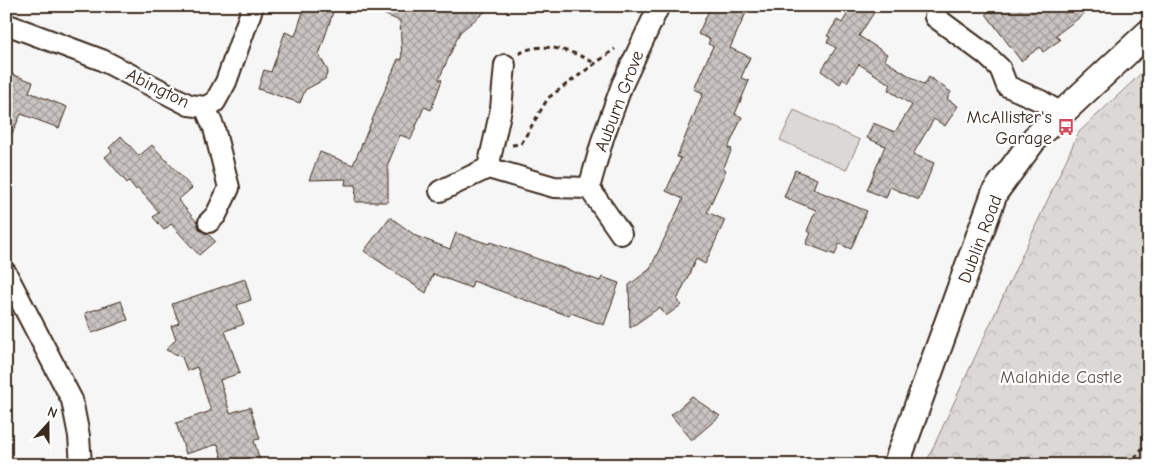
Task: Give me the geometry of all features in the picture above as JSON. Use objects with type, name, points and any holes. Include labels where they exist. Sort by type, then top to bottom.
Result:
[{"type":"main road","name":"Dublin Road","points":[[896,465],[996,192],[1035,138],[1149,32]]},
{"type":"street","name":"Abington","points":[[6,24],[102,60],[189,105],[206,107],[215,102],[226,82],[253,6]]},
{"type":"street","name":"Auburn Grove","points":[[588,188],[622,85],[657,11]]},
{"type":"street","points":[[935,17],[985,54],[1000,68],[1007,86],[1041,101],[1060,113]]},
{"type":"street","points":[[488,168],[502,109],[505,65]]},
{"type":"street","points":[[206,107],[214,128],[229,188],[216,215],[209,222]]},
{"type":"street","points":[[440,192],[488,168],[554,187],[588,188],[621,234]]},
{"type":"street","points":[[6,273],[72,400],[79,436],[81,465]]},
{"type":"path","points":[[505,65],[526,50],[544,47],[575,54],[596,64]]},
{"type":"path","points":[[494,145],[521,144],[548,98],[617,48]]},
{"type":"path","points":[[1129,465],[1149,440]]},
{"type":"green space","name":"Malahide Castle","points":[[1149,66],[1149,465],[925,465],[1079,132]]},
{"type":"green space","points":[[794,110],[860,140],[846,170],[780,140]]},
{"type":"building","points":[[305,6],[335,6],[319,55],[328,71],[325,79],[305,90],[300,103],[258,89],[264,70],[271,72],[285,32],[295,36]]},
{"type":"building","points":[[364,6],[492,6],[460,32],[439,79],[442,80],[431,110],[424,107],[411,139],[400,135],[388,164],[388,202],[355,202],[356,185],[345,185],[346,179],[309,180],[320,152],[353,165],[398,59],[402,60],[400,21]]},
{"type":"building","points":[[711,6],[749,6],[730,48],[750,57],[741,78],[749,81],[735,114],[742,117],[728,148],[732,149],[723,169],[726,170],[707,212],[725,220],[705,264],[696,259],[677,300],[681,305],[666,316],[660,307],[630,328],[629,285],[650,269],[683,199],[666,191],[681,158],[677,157],[703,93],[694,89],[713,46],[708,44],[710,39],[698,34]]},
{"type":"building","points":[[852,6],[878,6],[859,36],[887,54],[884,60],[924,85],[929,77],[951,92],[947,99],[958,106],[945,126],[934,119],[913,154],[934,163],[919,200],[890,187],[886,198],[867,190],[885,146],[867,138],[873,123],[895,132],[912,105],[888,90],[891,85],[859,64],[847,82],[843,79],[840,84],[821,71],[836,48],[827,42],[830,37],[827,36],[837,20],[842,23]]},
{"type":"building","points":[[997,6],[1095,6],[1056,35],[1060,40],[1043,52],[1040,47],[1021,61],[986,14]]},
{"type":"building","points":[[6,72],[33,82],[29,92],[67,107],[59,128],[21,114],[6,147]]},
{"type":"building","points":[[121,136],[139,156],[152,145],[192,188],[178,200],[197,222],[200,230],[208,234],[215,241],[199,255],[171,224],[164,230],[153,217],[159,212],[138,188],[136,190],[129,181],[127,183],[105,157],[112,151],[109,148]]},
{"type":"building","points":[[795,170],[817,179],[813,189],[867,211],[851,249],[839,244],[835,255],[806,244],[811,233],[807,231],[816,210],[784,197]]},
{"type":"building","points":[[390,217],[416,236],[450,249],[456,233],[489,244],[490,242],[600,281],[602,277],[619,283],[604,325],[571,313],[569,316],[473,281],[471,288],[433,274],[426,293],[364,251]]},
{"type":"building","points":[[245,279],[251,300],[237,305],[244,324],[225,331],[240,373],[220,380],[230,413],[250,407],[260,439],[254,440],[261,465],[224,465],[218,444],[186,454],[176,423],[211,411],[197,367],[187,371],[182,357],[166,350],[176,339],[171,326],[179,323],[172,304]]},
{"type":"building","points":[[121,301],[128,320],[92,333],[85,313]]},
{"type":"building","points":[[692,397],[720,416],[692,440],[671,415]]},
{"type":"place","name":"McAllister's Garage","points":[[1066,127]]}]
